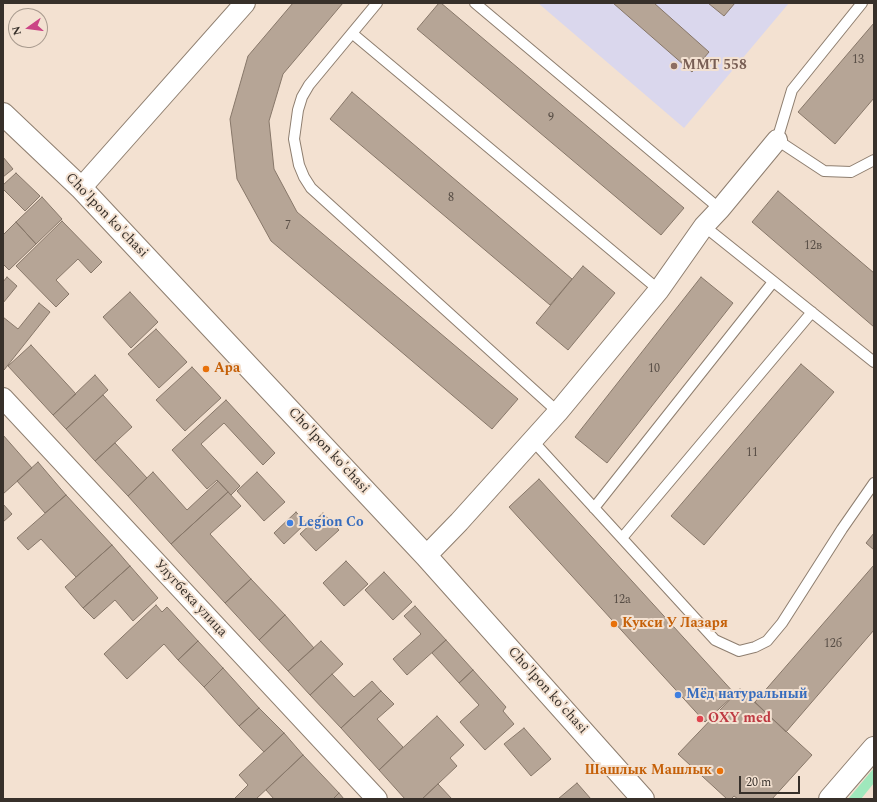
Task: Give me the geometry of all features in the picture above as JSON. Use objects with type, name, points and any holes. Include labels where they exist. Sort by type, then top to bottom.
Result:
[{"type":"main road","name":"Cho'lpon ko'chasi","points":[[3,114],[81,188],[426,556],[643,799]]},
{"type":"main road","points":[[830,799],[874,748]]},
{"type":"street","points":[[81,188],[245,3]]},
{"type":"street","points":[[426,556],[459,522],[558,412],[659,290],[704,226],[777,140]]},
{"type":"street","name":"Улугбека улица","points":[[3,398],[377,799]]},
{"type":"lane","points":[[377,3],[353,34],[309,85],[302,97],[298,110],[294,139],[299,165],[304,177],[311,188],[558,412]]},
{"type":"lane","points":[[475,3],[720,209]]},
{"type":"lane","points":[[862,3],[792,90],[777,140],[824,171],[851,172],[874,160]]},
{"type":"lane","points":[[353,34],[659,290]]},
{"type":"lane","points":[[704,226],[874,362]]},
{"type":"lane","points":[[594,508],[773,282]]},
{"type":"lane","points":[[622,538],[812,312]]},
{"type":"lane","points":[[533,441],[715,640],[739,651],[755,647],[767,641],[782,623],[842,529],[874,483]]},
{"type":"shaded area","name":"MMT 558","points":[[538,3],[789,3],[684,128]]},
{"type":"green space","points":[[874,768],[874,783],[861,799],[848,799]]},
{"type":"building","points":[[293,3],[343,3],[283,74],[269,121],[274,169],[297,212],[518,399],[492,429],[271,241],[237,179],[230,119],[248,56]]},
{"type":"building","points":[[439,3],[441,3],[684,208],[661,235],[417,29]]},
{"type":"building","points":[[613,3],[654,3],[709,52],[692,72]]},
{"type":"building","points":[[708,3],[735,3],[724,16]]},
{"type":"building","points":[[874,23],[874,98],[835,144],[798,112]]},
{"type":"building","points":[[352,92],[572,279],[550,305],[330,119]]},
{"type":"building","points":[[3,157],[13,169],[3,177]]},
{"type":"building","points":[[16,173],[40,196],[25,211],[3,189],[3,185]]},
{"type":"building","points":[[778,191],[874,273],[874,327],[752,222]]},
{"type":"building","points":[[42,197],[62,219],[36,244],[16,222]]},
{"type":"building","points":[[62,221],[102,262],[91,273],[78,259],[56,280],[69,294],[56,307],[16,266]]},
{"type":"building","points":[[16,222],[36,244],[9,270],[3,264],[3,235]]},
{"type":"building","points":[[583,266],[615,293],[568,350],[536,323]]},
{"type":"building","points":[[7,277],[17,286],[3,303],[3,282]]},
{"type":"building","points":[[701,277],[733,303],[607,463],[575,437]]},
{"type":"building","points":[[130,292],[158,322],[131,348],[103,317]]},
{"type":"building","points":[[39,303],[50,312],[4,370],[3,317],[18,329]]},
{"type":"building","points":[[156,329],[187,362],[159,388],[128,354]]},
{"type":"building","points":[[31,345],[76,394],[53,415],[8,366]]},
{"type":"building","points":[[801,364],[834,392],[704,545],[671,516]]},
{"type":"building","points":[[192,367],[221,398],[185,431],[156,400]]},
{"type":"building","points":[[95,375],[108,390],[66,429],[53,415]]},
{"type":"building","points":[[103,395],[132,427],[95,461],[66,429]]},
{"type":"building","points":[[226,400],[275,453],[263,465],[224,423],[201,444],[240,486],[231,495],[217,480],[207,489],[172,450]]},
{"type":"building","points":[[3,435],[32,468],[3,494]]},
{"type":"building","points":[[115,443],[147,478],[128,496],[95,461]]},
{"type":"building","points":[[38,462],[66,495],[45,513],[17,481]]},
{"type":"building","points":[[153,472],[187,510],[218,481],[228,492],[171,544],[128,496]]},
{"type":"building","points":[[257,472],[285,502],[264,521],[237,491]]},
{"type":"building","points":[[539,479],[735,694],[705,722],[509,507]]},
{"type":"building","points":[[228,492],[241,506],[210,534],[251,579],[225,603],[171,544]]},
{"type":"building","points":[[66,495],[112,545],[76,577],[41,539],[28,550],[17,538]]},
{"type":"building","points":[[3,504],[12,514],[3,522]]},
{"type":"building","points":[[296,512],[306,523],[284,544],[274,533]]},
{"type":"building","points":[[323,513],[339,530],[316,551],[300,534]]},
{"type":"building","points":[[874,533],[874,550],[866,543]]},
{"type":"building","points":[[112,545],[130,566],[83,608],[65,587]]},
{"type":"building","points":[[346,561],[368,584],[344,606],[323,583]]},
{"type":"building","points":[[874,565],[874,630],[786,732],[755,702]]},
{"type":"building","points":[[130,566],[158,598],[133,621],[115,600],[94,619],[83,608]]},
{"type":"building","points":[[384,572],[412,602],[393,620],[365,590]]},
{"type":"building","points":[[251,579],[285,615],[259,640],[225,603]]},
{"type":"building","points":[[156,605],[162,612],[167,607],[198,641],[178,660],[164,644],[127,679],[104,654]]},
{"type":"building","points":[[415,606],[446,640],[407,675],[393,659],[421,634],[404,616]]},
{"type":"building","points":[[285,615],[314,648],[288,671],[259,640]]},
{"type":"building","points":[[446,640],[473,670],[459,683],[432,653]]},
{"type":"building","points":[[198,641],[223,668],[204,687],[178,660]]},
{"type":"building","points":[[321,641],[343,664],[310,695],[288,671]]},
{"type":"building","points":[[223,668],[259,708],[239,726],[204,687]]},
{"type":"building","points":[[473,670],[506,707],[503,711],[514,724],[485,750],[460,722],[479,705],[459,683]]},
{"type":"building","points":[[332,674],[354,697],[372,681],[381,691],[341,728],[310,695]]},
{"type":"building","points":[[740,689],[812,755],[772,799],[738,799],[734,796],[731,799],[727,799],[678,754]]},
{"type":"building","points":[[381,691],[394,704],[377,719],[403,747],[379,770],[341,728]]},
{"type":"building","points":[[259,708],[284,733],[264,752],[239,726]]},
{"type":"building","points":[[437,716],[464,745],[450,758],[457,766],[422,799],[405,799],[379,770]]},
{"type":"building","points":[[524,728],[551,759],[531,776],[504,744]]},
{"type":"building","points":[[284,733],[303,755],[256,799],[234,799],[248,785],[239,775]]},
{"type":"building","points":[[303,755],[339,793],[333,799],[274,799],[266,790]]},
{"type":"building","points":[[577,783],[591,799],[558,799]]},
{"type":"building","points":[[438,784],[452,799],[422,799]]},
{"type":"building","points":[[339,793],[344,799],[333,799]]},
{"type":"place","name":"MMT 558","points":[[674,66]]},
{"type":"place","name":"Ара","points":[[206,369]]},
{"type":"place","name":"Legion Co","points":[[290,523]]},
{"type":"place","name":"Кукси У Лазаря","points":[[614,624]]},
{"type":"place","name":"Мёд натуральный","points":[[678,695]]},
{"type":"place","name":"OXY med","points":[[700,719]]},
{"type":"place","name":"Шашлык Машлык","points":[[720,771]]}]
